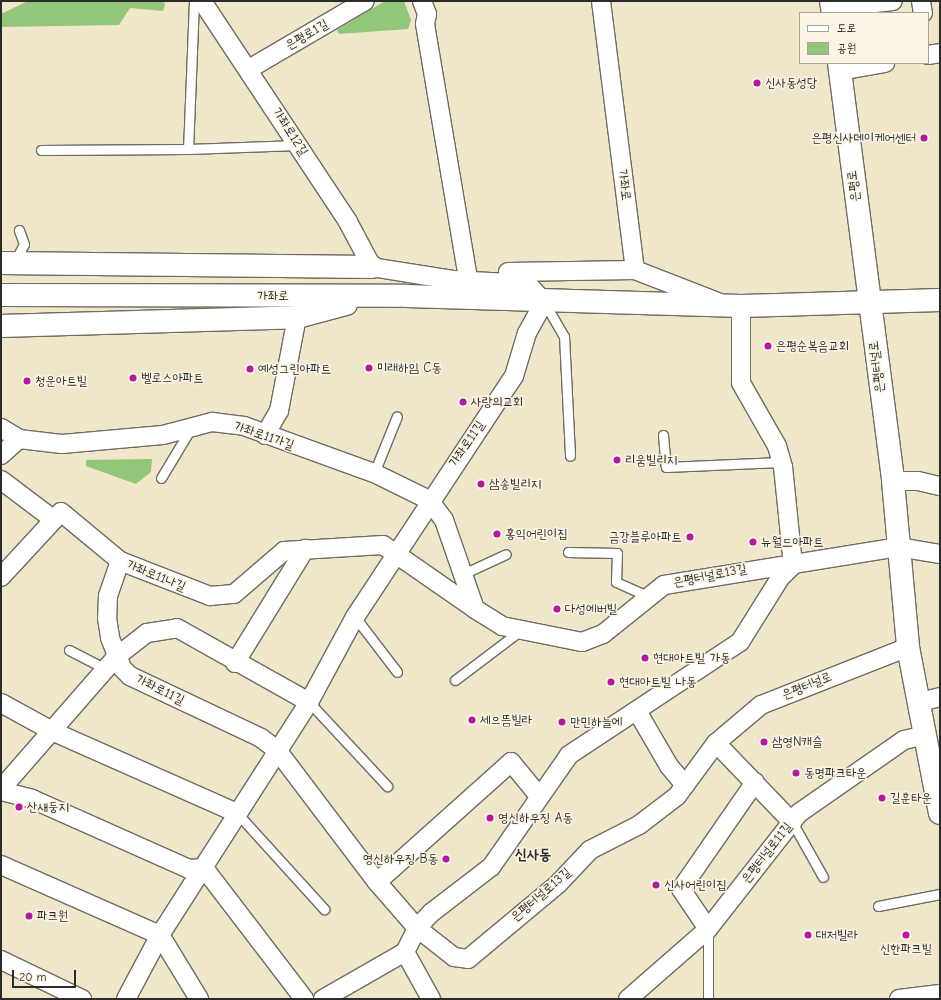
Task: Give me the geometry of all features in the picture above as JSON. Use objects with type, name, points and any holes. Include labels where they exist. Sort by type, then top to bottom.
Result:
[{"type":"main road","name":"은평로","points":[[840,67],[869,300]]},
{"type":"main road","points":[[6,263],[372,267]]},
{"type":"main road","name":"가좌로","points":[[1,295],[373,296],[544,302],[734,306],[869,300],[940,300]]},
{"type":"main road","points":[[1,326],[297,317],[373,296]]},
{"type":"main road","name":"은평터널로","points":[[869,300],[893,481],[908,647],[930,700],[926,735],[940,810]]},
{"type":"street","name":"가좌로12길","points":[[202,1],[298,145],[355,234],[372,267]]},
{"type":"street","name":"은평로1길","points":[[248,69],[365,1]]},
{"type":"street","points":[[422,1],[427,14],[425,24],[467,273]]},
{"type":"street","name":"가좌로","points":[[601,1],[635,270],[734,306]]},
{"type":"street","points":[[832,7],[893,1]]},
{"type":"street","points":[[921,1],[923,12]]},
{"type":"street","name":"은평로","points":[[840,67],[874,64]]},
{"type":"street","points":[[372,267],[389,265],[467,273],[635,270]]},
{"type":"street","points":[[372,267],[445,280],[528,284],[544,302]]},
{"type":"street","name":"가좌로11길","points":[[126,999],[160,935],[204,868],[237,813],[308,702],[354,617],[429,500],[514,376],[527,333],[544,302]]},
{"type":"street","points":[[323,999],[405,952],[417,928],[491,867],[569,755],[740,642],[780,578],[793,564],[781,462],[777,446],[741,383],[734,306]]},
{"type":"street","points":[[265,435],[279,411],[297,317]]},
{"type":"street","name":"가좌로11가길","points":[[1,428],[19,439],[62,444],[163,435],[212,422],[244,426],[265,435],[374,473],[429,500]]},
{"type":"street","points":[[1,455],[19,439]]},
{"type":"street","points":[[1,480],[58,516],[120,562]]},
{"type":"street","points":[[893,481],[918,480],[940,486]]},
{"type":"street","points":[[429,500],[444,520],[475,609],[502,626],[523,628],[582,642],[603,634],[648,596]]},
{"type":"street","points":[[1,577],[58,516]]},
{"type":"street","name":"가좌로11나길","points":[[111,663],[107,618],[108,595],[120,562],[210,596],[234,594],[284,551],[305,548],[383,545],[397,552],[475,609]]},
{"type":"street","points":[[898,547],[940,554]]},
{"type":"street","name":"은평터널로13길","points":[[648,596],[664,585],[695,577],[793,564],[898,547]]},
{"type":"street","points":[[235,663],[305,548]]},
{"type":"street","points":[[304,999],[204,868],[189,869],[32,799],[1,790],[54,732],[111,663],[147,633],[177,628],[235,663],[308,702]]},
{"type":"street","name":"은평터널로","points":[[716,743],[761,706],[908,647]]},
{"type":"street","name":"가좌로11길","points":[[111,663],[130,676],[261,738],[277,750],[377,882],[417,928]]},
{"type":"street","points":[[1,703],[54,732],[237,813]]},
{"type":"street","points":[[637,711],[669,766],[685,785]]},
{"type":"street","name":"은평터널로11길","points":[[628,999],[708,929],[792,822],[904,740],[926,735]]},
{"type":"street","points":[[716,743],[792,822]]},
{"type":"street","name":"은평터널로13길","points":[[417,928],[454,958],[468,959],[558,884],[590,850],[639,825],[677,796],[716,743]]},
{"type":"street","points":[[377,882],[511,762],[539,796]]},
{"type":"street","points":[[708,929],[681,889],[754,782]]},
{"type":"street","points":[[1,865],[160,935],[199,999]]},
{"type":"street","points":[[405,952],[431,999]]},
{"type":"street","points":[[1,960],[82,999]]},
{"type":"street","points":[[899,999],[940,994]]},
{"type":"lane","points":[[188,150],[194,1]]},
{"type":"lane","points":[[41,150],[188,150],[298,145]]},
{"type":"lane","points":[[6,263],[19,257],[24,244],[19,230]]},
{"type":"lane","points":[[544,302],[564,336],[570,456]]},
{"type":"lane","points":[[374,473],[397,416]]},
{"type":"lane","points":[[161,478],[192,427]]},
{"type":"lane","points":[[663,435],[666,467],[781,462]]},
{"type":"lane","points":[[568,552],[618,553],[616,582],[648,596]]},
{"type":"lane","points":[[463,574],[506,554]]},
{"type":"lane","points":[[354,617],[397,672]]},
{"type":"lane","points":[[455,680],[523,628]]},
{"type":"lane","points":[[69,650],[111,663]]},
{"type":"lane","points":[[308,702],[387,786]]},
{"type":"lane","points":[[237,813],[324,909]]},
{"type":"lane","points":[[792,822],[823,877]]},
{"type":"lane","points":[[878,906],[940,894]]},
{"type":"lane","points":[[708,929],[708,999]]},
{"type":"green space","points":[[28,1],[163,1],[165,5],[163,11],[130,8],[119,25],[1,27],[1,14]]},
{"type":"green space","points":[[385,1],[404,1],[411,20],[408,29],[339,34],[337,30]]},
{"type":"green space","points":[[152,459],[151,472],[136,484],[86,466],[86,460]]},
{"type":"place","name":"신사동성당","points":[[757,83]]},
{"type":"place","name":"은평신사데이케어센터","points":[[924,138]]},
{"type":"place","name":"은평순복음교회","points":[[768,346]]},
{"type":"place","name":"미래하임 C동","points":[[369,368]]},
{"type":"place","name":"예성그린아파트","points":[[250,369]]},
{"type":"place","name":"벨로스아파트","points":[[133,378]]},
{"type":"place","name":"청운아트빌","points":[[27,381]]},
{"type":"place","name":"사랑의교회","points":[[463,402]]},
{"type":"place","name":"리움빌리지","points":[[617,460]]},
{"type":"place","name":"삼송빌리지","points":[[481,484]]},
{"type":"place","name":"홍익어린이집","points":[[497,534]]},
{"type":"place","name":"금강블루아파트","points":[[690,537]]},
{"type":"place","name":"뉴월드아파트","points":[[753,542]]},
{"type":"place","name":"다성에버빌","points":[[557,609]]},
{"type":"place","name":"현대아트빌 가동","points":[[645,658]]},
{"type":"place","name":"현대아트빌 나동","points":[[611,682]]},
{"type":"place","name":"세으뜸빌라","points":[[472,720]]},
{"type":"place","name":"만민하늘에","points":[[562,722]]},
{"type":"place","name":"삼영N캐슬","points":[[764,742]]},
{"type":"place","name":"동명파크타운","points":[[796,773]]},
{"type":"place","name":"길훈타운","points":[[882,798]]},
{"type":"place","name":"산새둥지","points":[[19,807]]},
{"type":"place","name":"영신하우징 A동","points":[[490,818]]},
{"type":"place","name":"영신하우징 B동","points":[[446,859]]},
{"type":"place","name":"신사어린이집","points":[[656,885]]},
{"type":"place","name":"파크원","points":[[29,916]]},
{"type":"place","name":"대저빌라","points":[[808,935]]},
{"type":"place","name":"신한파크빌","points":[[906,935]]},
{"type":"district","name":"신사동","points":[[533,855]]}]
